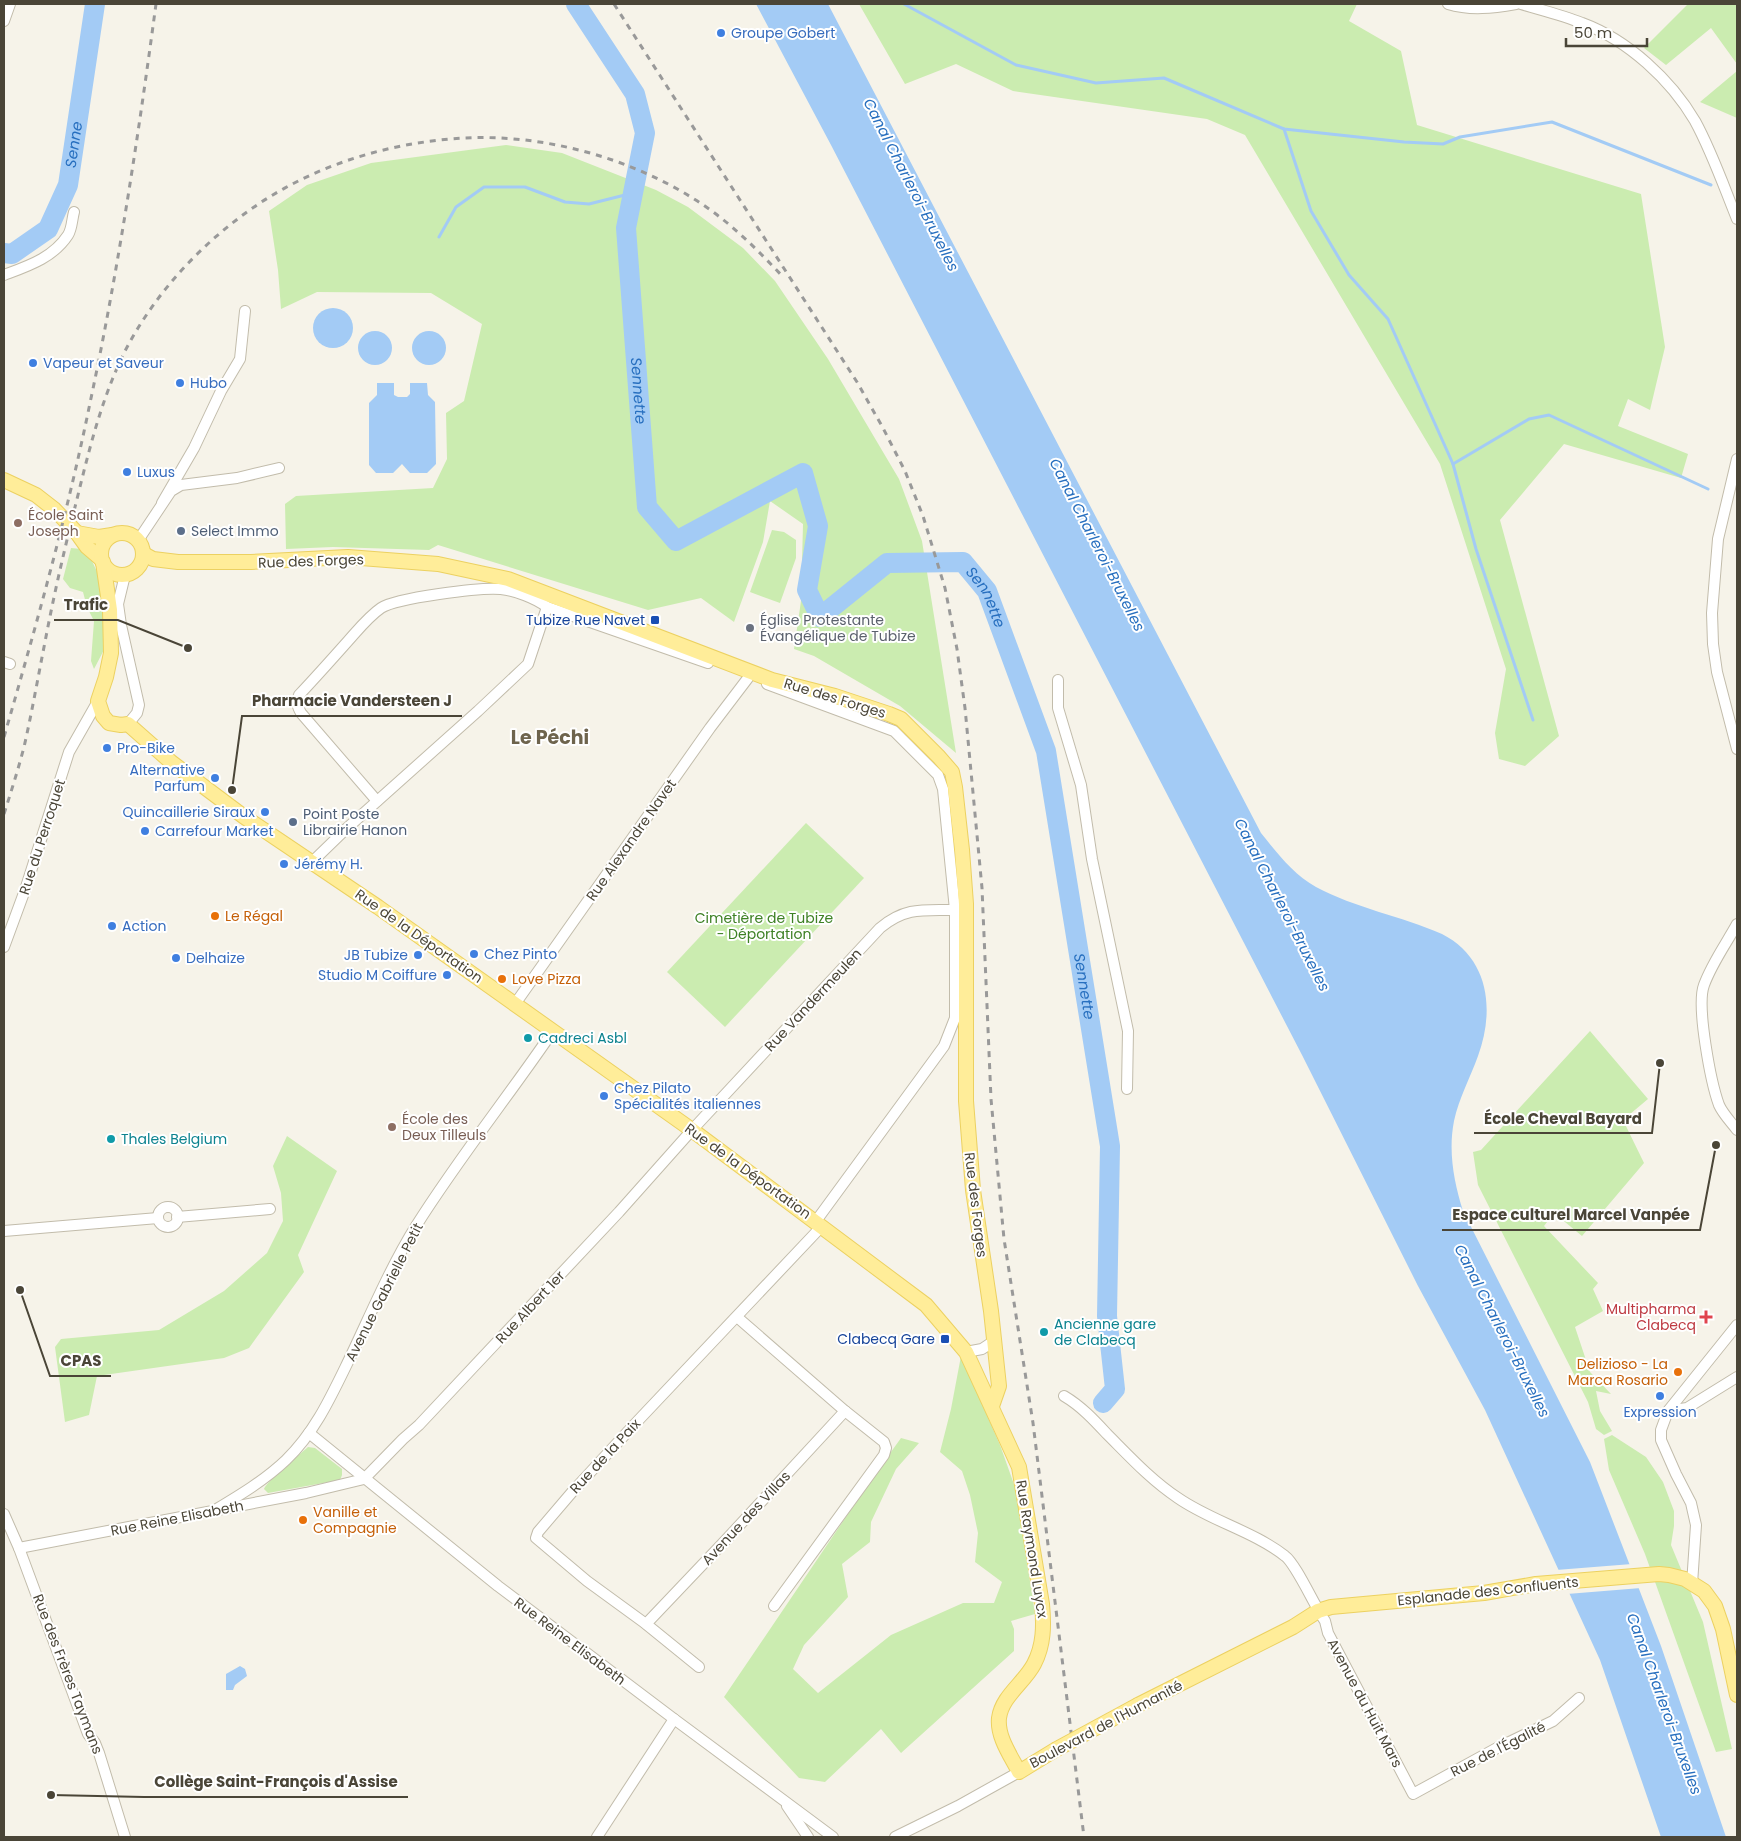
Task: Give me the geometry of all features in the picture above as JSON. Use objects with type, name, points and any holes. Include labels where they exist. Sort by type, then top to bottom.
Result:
[{"type":"main road","points":[[4,480],[36,495],[54,509],[112,573],[125,576],[139,568],[144,554],[139,539],[127,533],[99,537],[77,533]]},
{"type":"main road","points":[[112,535],[103,545],[102,560],[110,610],[112,653],[98,701],[109,723],[128,724]]},
{"type":"main road","name":"Rue des Forges","points":[[144,554],[153,559],[178,562],[250,562],[348,557],[438,564],[508,579],[756,674],[835,696],[901,719],[939,757],[952,772],[962,850],[966,904],[966,1101],[969,1154],[998,1373],[999,1386],[992,1406]]},
{"type":"main road","name":"Rue de la Déportation","points":[[128,724],[171,762],[244,816],[515,1004],[692,1130],[819,1224],[926,1305],[966,1352]]},
{"type":"main road","name":"Rue Raymond Luycx","points":[[966,1352],[1019,1468],[1042,1604],[1042,1642],[1033,1666],[1014,1688],[999,1718],[1002,1738],[1018,1772]]},
{"type":"main road","name":"Esplanade des Confluents","points":[[1318,1611],[1331,1608],[1484,1593],[1536,1584],[1659,1574],[1677,1577],[1692,1584]]},
{"type":"main road","points":[[1692,1584],[1704,1592],[1715,1606],[1723,1629],[1737,1695]]},
{"type":"main road","name":"Boulevard de l'Humanité","points":[[1018,1772],[1138,1705],[1300,1624],[1318,1611]]},
{"type":"street","points":[[4,21],[10,4]]},
{"type":"street","points":[[1448,4],[1460,8],[1483,8],[1516,4]]},
{"type":"street","points":[[1521,4],[1584,23],[1622,44],[1649,64],[1680,99],[1695,121],[1737,219]]},
{"type":"street","points":[[4,275],[42,260],[55,250],[69,234],[74,212]]},
{"type":"street","points":[[162,504],[194,448],[221,391],[240,359],[245,311]]},
{"type":"street","points":[[1737,459],[1718,539],[1712,613],[1713,644],[1717,672],[1737,749]]},
{"type":"street","points":[[139,539],[171,491],[180,486],[237,478],[279,468]]},
{"type":"street","points":[[125,576],[118,604],[139,705],[137,713],[128,724]]},
{"type":"street","points":[[508,579],[518,594]]},
{"type":"street","name":"Rue des Forges","points":[[377,802],[301,713],[296,700],[365,623],[381,608],[393,603],[468,590],[502,589],[518,594],[540,602],[547,607],[894,732],[938,775],[943,789],[954,910],[955,1018],[944,1046],[819,1224]]},
{"type":"street","points":[[312,862],[346,829],[478,712],[528,664],[547,607]]},
{"type":"street","name":"Rue Alexandre Navet","points":[[515,1004],[710,728],[748,678]]},
{"type":"street","points":[[1058,680],[1058,708],[1081,785],[1092,859],[1128,1031],[1126,1089]]},
{"type":"street","name":"Rue du Perroquet","points":[[4,947],[28,883],[69,752],[98,701]]},
{"type":"street","points":[[82,729],[94,723],[109,723]]},
{"type":"street","name":"Rue Vandermeulen","points":[[692,1130],[880,928],[892,918],[903,913],[954,910]]},
{"type":"street","points":[[1737,924],[1703,986],[1702,1006],[1710,1078],[1720,1108],[1737,1130]]},
{"type":"street","points":[[955,1018],[966,1036]]},
{"type":"street","name":"Avenue Gabrielle Petit","points":[[215,1510],[255,1485],[286,1459],[309,1434],[327,1405],[415,1227],[476,1137],[553,1032]]},
{"type":"street","name":"Rue Albert 1er","points":[[364,1479],[419,1425],[599,1234],[692,1130]]},
{"type":"street","points":[[4,1231],[158,1218],[160,1211],[165,1207],[172,1208],[177,1217],[270,1209]]},
{"type":"street","name":"Rue de la Paix","points":[[699,1667],[646,1624],[587,1581],[536,1538],[538,1532],[576,1487],[717,1336],[737,1318],[819,1224]]},
{"type":"street","points":[[737,1318],[884,1442],[886,1448],[884,1455],[774,1606]]},
{"type":"street","points":[[1692,1584],[1696,1525],[1691,1503],[1661,1440],[1664,1420],[1668,1411],[1737,1325]]},
{"type":"street","points":[[966,1352],[982,1349],[994,1341]]},
{"type":"street","points":[[1668,1411],[1687,1408],[1737,1378]]},
{"type":"street","points":[[1064,1396],[1079,1406],[1139,1467],[1178,1498],[1204,1514],[1235,1527],[1287,1557],[1318,1611]]},
{"type":"street","name":"Avenue des Villas","points":[[646,1624],[845,1411]]},
{"type":"street","name":"Rue Reine Elisabeth","points":[[309,1434],[498,1586],[674,1720],[833,1837]]},
{"type":"street","name":"Rue Reine Elisabeth","points":[[19,1548],[306,1493],[364,1479]]},
{"type":"street","name":"Rue des Frères Taymans","points":[[4,1514],[19,1548],[88,1734],[95,1743],[99,1753],[125,1837]]},
{"type":"street","name":"Avenue du Huit Mars","points":[[1318,1611],[1325,1621],[1328,1633],[1413,1794]]},
{"type":"street","name":"Rue de l'Égalité","points":[[1413,1794],[1553,1721],[1579,1698]]},
{"type":"street","points":[[597,1837],[674,1720]]},
{"type":"street","name":"Boulevard de l'Humanité","points":[[895,1837],[958,1806],[1018,1772]]},
{"type":"street","name":"Rue Reine Elisabeth","points":[[780,1797],[808,1837]]},
{"type":"green space","points":[[859,4],[1357,4],[1349,21],[1401,51],[1417,125],[1641,194],[1665,347],[1650,410],[1628,399],[1618,426],[1688,454],[1681,478],[1564,444],[1500,520],[1559,736],[1525,766],[1499,759],[1495,733],[1506,669],[1440,464],[1245,135],[1207,119],[1013,91],[956,64],[905,84]]},
{"type":"green space","points":[[1688,4],[1737,4],[1737,64],[1711,28],[1666,65],[1644,48]]},
{"type":"green space","points":[[1737,71],[1737,118],[1700,102]]},
{"type":"green space","points":[[506,145],[562,153],[656,190],[688,207],[743,248],[775,281],[828,359],[899,479],[922,541],[956,753],[900,706],[814,656],[794,649],[801,601],[803,524],[770,501],[763,542],[734,622],[701,598],[648,610],[438,545],[429,550],[333,547],[286,549],[285,504],[296,496],[433,488],[447,459],[446,413],[464,401],[482,324],[431,293],[317,292],[281,309],[278,270],[269,211],[307,185],[371,163]]},
{"type":"green space","points":[[772,530],[784,532],[796,540],[796,558],[780,603],[750,592]]},
{"type":"green space","points":[[71,548],[81,549],[92,561],[98,574],[107,620],[106,646],[94,669],[91,661],[94,621],[87,607],[83,592],[70,588],[63,579]]},
{"type":"green space","name":"Cimetière de Tubize - Déportation","points":[[806,823],[864,878],[725,1027],[667,972]]},
{"type":"green space","points":[[1590,1031],[1648,1099],[1623,1120],[1644,1163],[1582,1236],[1554,1213],[1544,1226],[1598,1283],[1593,1289],[1603,1311],[1575,1327],[1590,1372],[1611,1394],[1596,1391],[1600,1411],[1612,1431],[1604,1435],[1596,1429],[1588,1402],[1478,1185],[1473,1152],[1481,1150]]},
{"type":"green space","points":[[287,1136],[337,1171],[298,1255],[304,1272],[249,1348],[224,1358],[97,1376],[89,1415],[65,1422],[55,1347],[61,1339],[159,1330],[224,1291],[267,1253],[283,1221],[281,1193],[273,1166]]},
{"type":"green space","points":[[961,1356],[1000,1445],[1016,1490],[1035,1614],[1011,1621],[1014,1629],[1014,1651],[901,1753],[881,1729],[825,1782],[799,1778],[724,1697],[901,1438],[919,1443],[896,1469],[871,1522],[870,1542],[842,1564],[848,1597],[804,1645],[793,1669],[818,1693],[891,1635],[963,1603],[994,1603],[1002,1582],[975,1562],[978,1533],[970,1495],[962,1471],[940,1452],[951,1409]]},
{"type":"green space","points":[[1612,1435],[1646,1457],[1663,1482],[1674,1511],[1671,1545],[1703,1622],[1732,1749],[1716,1752],[1645,1554],[1609,1470],[1604,1439]]},
{"type":"green space","points":[[308,1447],[315,1448],[342,1469],[340,1480],[268,1493],[264,1489],[266,1486]]},
{"type":"water","name":"Canal Charleroi-Bruxelles","points":[[756,4],[828,4],[1261,833],[1286,863],[1308,882],[1346,901],[1442,934],[1458,944],[1479,971],[1484,987],[1486,1004],[1483,1039],[1459,1104],[1452,1133],[1453,1167],[1463,1211],[1590,1462],[1661,1646],[1726,1837],[1661,1837],[1600,1660],[1485,1410],[1418,1286],[1302,1055],[831,145]]},
{"type":"water","points":[[333,308],[347,314],[353,328],[347,342],[333,348],[319,342],[313,328],[319,314]]},
{"type":"water","points":[[375,331],[387,336],[392,348],[387,360],[375,365],[363,360],[358,348],[363,336]]},
{"type":"water","points":[[429,331],[441,336],[446,348],[441,360],[429,365],[417,360],[412,348],[417,336]]},
{"type":"water","points":[[377,383],[394,383],[394,395],[407,397],[410,394],[410,383],[427,383],[428,395],[435,402],[436,464],[427,473],[410,473],[402,464],[393,473],[376,473],[369,465],[369,403],[377,395]]},
{"type":"water","points":[[240,1666],[245,1669],[247,1676],[235,1685],[233,1690],[226,1690],[226,1674]]},
{"type":"pier","points":[[1632,1564],[1641,1588],[1567,1594],[1556,1570]]},
{"type":"waterway","name":"Senne","points":[[4,253],[12,254],[48,229],[68,185],[95,4]]},
{"type":"waterway","name":"Sennette","points":[[576,4],[635,94],[645,133],[626,228],[647,507],[676,541],[803,473],[818,526],[807,590],[820,617],[887,563],[963,562],[987,591],[1046,751],[1110,1146],[1107,1316],[1115,1389],[1103,1403]]},
{"type":"waterway","points":[[904,4],[1016,65],[1096,83],[1164,78],[1284,129],[1404,142],[1443,144],[1460,137],[1552,122],[1711,185]]},
{"type":"waterway","points":[[1284,129],[1311,211],[1349,275],[1388,319],[1453,464],[1476,549],[1533,720]]},
{"type":"waterway","points":[[439,237],[456,207],[484,187],[525,187],[565,202],[589,204],[633,193]]},
{"type":"waterway","points":[[1453,464],[1529,419],[1549,415],[1708,489]]},
{"type":"railway","points":[[4,737],[61,529],[90,403],[110,304],[127,204],[156,4]]},
{"type":"railway","points":[[614,4],[857,382],[905,471],[923,516],[945,588],[957,649],[965,708],[982,888],[991,1099],[1004,1239],[1033,1423],[1084,1837]]},
{"type":"railway","points":[[4,814],[24,747],[68,535],[96,426],[115,372],[135,333],[164,291],[180,272],[217,236],[257,205],[280,191],[330,167],[383,150],[410,144],[465,138],[524,140],[554,144],[613,160],[641,171],[694,199],[707,207],[753,246],[784,278]]},
{"type":"place","name":"Groupe Gobert","points":[[721,33]]},
{"type":"place","name":"Vapeur et Saveur","points":[[33,363]]},
{"type":"place","name":"Hubo","points":[[180,383]]},
{"type":"place","name":"Luxus","points":[[127,472]]},
{"type":"place","name":"École Saint Joseph","points":[[18,523]]},
{"type":"place","name":"Select Immo","points":[[181,531]]},
{"type":"place","name":"Tubize Rue Navet","points":[[655,620]]},
{"type":"place","name":"Église Protestante Évangélique de Tubize","points":[[750,628]]},
{"type":"place","name":"Trafic","points":[[188,648]]},
{"type":"place","name":"Pro-Bike","points":[[107,748]]},
{"type":"place","name":"Alternative Parfum","points":[[215,778]]},
{"type":"place","name":"Pharmacie Vandersteen J","points":[[232,790]]},
{"type":"place","name":"Quincaillerie Siraux","points":[[265,812]]},
{"type":"place","name":"Point Poste Librairie Hanon","points":[[293,822]]},
{"type":"place","name":"Carrefour Market","points":[[145,831]]},
{"type":"place","name":"Jérémy H.","points":[[284,864]]},
{"type":"place","name":"Le Régal","points":[[215,916]]},
{"type":"place","name":"Action","points":[[112,926]]},
{"type":"place","name":"Chez Pinto","points":[[474,954]]},
{"type":"place","name":"JB Tubize","points":[[418,955]]},
{"type":"place","name":"Delhaize","points":[[176,958]]},
{"type":"place","name":"Studio M Coiffure","points":[[447,975]]},
{"type":"place","name":"Love Pizza","points":[[502,979]]},
{"type":"place","name":"Cadreci Asbl","points":[[528,1038]]},
{"type":"place","name":"École Cheval Bayard","points":[[1660,1063]]},
{"type":"place","name":"Chez Pilato Spécialités italiennes","points":[[604,1096]]},
{"type":"place","name":"École des Deux Tilleuls","points":[[392,1127]]},
{"type":"place","name":"Thales Belgium","points":[[111,1139]]},
{"type":"place","name":"Espace culturel Marcel Vanpée","points":[[1716,1145]]},
{"type":"place","name":"CPAS","points":[[20,1290]]},
{"type":"place","name":"Multipharma Clabecq","points":[[1706,1317]]},
{"type":"place","name":"Ancienne gare de Clabecq","points":[[1044,1332]]},
{"type":"place","name":"Clabecq Gare","points":[[945,1339]]},
{"type":"place","name":"Delizioso - La Marca Rosario","points":[[1678,1372]]},
{"type":"place","name":"Expression","points":[[1660,1396]]},
{"type":"place","name":"Vanille et Compagnie","points":[[303,1520]]},
{"type":"place","name":"Collège Saint-François d'Assise","points":[[51,1795]]},
{"type":"district","name":"Le Péchi","points":[[550,737]]}]
